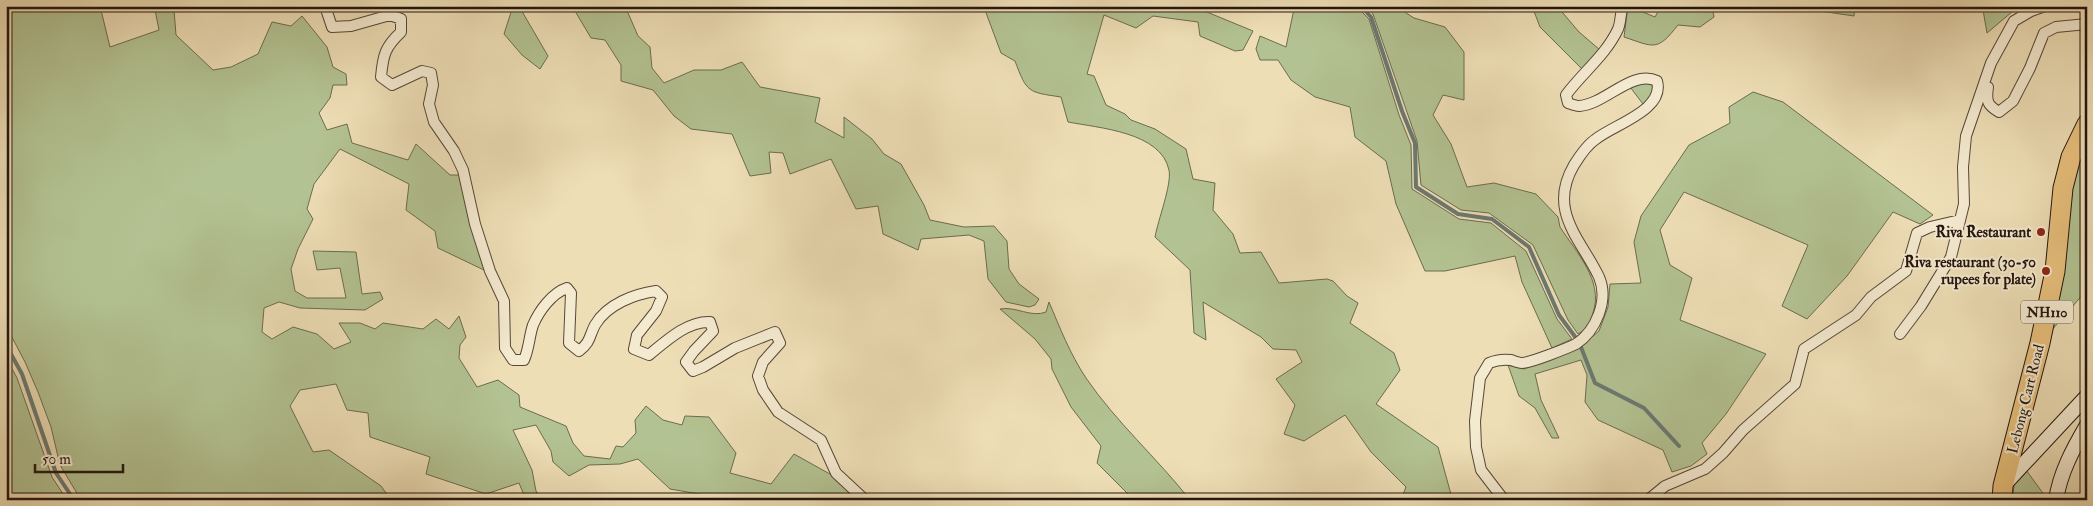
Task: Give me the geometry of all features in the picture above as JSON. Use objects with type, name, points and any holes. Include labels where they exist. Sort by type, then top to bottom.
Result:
[{"type":"highway","name":"Lebong Cart Road","points":[[2003,493],[2040,342],[2055,271],[2063,188],[2071,157],[2087,124]]},
{"type":"main road","points":[[2003,493],[2087,396]]},
{"type":"main road","points":[[2056,500],[2058,483],[2087,425]]},
{"type":"street","points":[[325,6],[332,27],[351,26],[390,15],[401,19],[401,32],[388,44],[382,62],[381,77],[392,85],[422,70],[431,73],[433,85],[429,104],[434,122],[454,151],[463,170],[475,224],[490,271],[504,301],[505,348],[513,360],[524,360],[534,325],[546,305],[559,291],[566,288],[571,293],[569,343],[579,351],[587,344],[596,323],[614,306],[641,293],[656,290],[662,297],[656,311],[637,335],[634,349],[649,355],[671,337],[699,321],[710,322],[713,331],[686,362],[692,371],[703,367],[734,348],[776,332],[780,343],[763,362],[758,376],[763,390],[778,412],[821,440],[836,474],[866,500]]},
{"type":"street","points":[[1504,500],[1481,470],[1476,447],[1475,421],[1480,378],[1489,363],[1499,360],[1522,363],[1574,344],[1590,333],[1598,318],[1602,296],[1600,279],[1571,230],[1565,210],[1566,185],[1574,166],[1594,139],[1636,115],[1654,101],[1659,90],[1657,80],[1648,76],[1635,80],[1606,96],[1580,106],[1568,103],[1566,95],[1578,78],[1586,74],[1594,64],[1619,28],[1620,14],[1623,6]]},
{"type":"street","points":[[1900,334],[1921,306],[1952,257],[1964,204],[1963,167],[1966,136],[1992,63],[2014,22],[2031,11],[2045,6]]},
{"type":"street","points":[[1992,63],[1986,99],[1989,106],[2000,112],[2013,101],[2030,68],[2044,33],[2056,27],[2087,24]]},
{"type":"street","points":[[1648,500],[1665,486],[1705,469],[1723,453],[1743,430],[1795,384],[1804,349],[1856,315],[1870,297],[1906,272],[1917,233],[1930,227],[1960,220]]},
{"type":"green space","points":[[6,6],[100,6],[110,47],[159,30],[155,10],[174,10],[176,35],[213,70],[231,67],[258,54],[272,22],[291,26],[302,16],[327,47],[333,67],[346,74],[347,85],[333,85],[330,98],[319,113],[327,130],[347,124],[352,143],[408,160],[416,144],[450,175],[460,175],[486,271],[438,248],[435,231],[406,210],[409,184],[340,149],[314,184],[307,209],[313,219],[298,249],[291,269],[295,291],[307,298],[346,298],[340,268],[317,270],[313,251],[356,252],[362,294],[380,292],[383,299],[365,310],[300,308],[279,302],[264,308],[262,332],[272,339],[293,327],[317,334],[334,349],[351,342],[339,323],[360,323],[375,329],[383,323],[423,329],[436,319],[449,329],[459,316],[466,337],[460,345],[459,358],[477,387],[498,380],[519,395],[520,407],[566,426],[573,443],[584,456],[610,459],[616,446],[623,447],[636,433],[635,420],[646,406],[663,420],[682,425],[685,416],[709,417],[736,453],[730,473],[771,484],[794,454],[837,478],[859,500],[733,500],[670,489],[638,459],[620,464],[589,465],[569,476],[553,462],[551,451],[536,425],[513,430],[532,470],[536,491],[542,500],[526,500],[519,483],[486,494],[426,474],[430,457],[370,437],[368,413],[347,410],[336,384],[300,390],[290,406],[313,452],[329,450],[381,486],[391,500],[81,500],[60,465],[51,427],[38,392],[6,326]]},
{"type":"green space","points":[[513,6],[520,8],[548,56],[540,69],[522,55],[504,34]]},
{"type":"green space","points":[[572,6],[625,6],[638,36],[650,47],[652,68],[664,83],[694,70],[721,70],[742,62],[760,87],[820,98],[815,122],[844,138],[844,117],[872,139],[884,154],[901,164],[924,205],[930,220],[964,227],[994,226],[1007,241],[1009,269],[1019,284],[1039,299],[1035,305],[1029,307],[1006,302],[988,279],[984,241],[969,235],[921,239],[918,250],[883,234],[878,206],[856,209],[831,159],[790,174],[783,153],[769,152],[771,173],[750,176],[732,134],[691,129],[674,116],[653,90],[621,81],[621,65],[605,40],[591,38]]},
{"type":"green space","points":[[988,6],[1202,6],[1202,10],[1253,31],[1243,50],[1235,51],[1200,36],[1198,22],[1153,16],[1136,28],[1104,15],[1087,74],[1094,76],[1106,105],[1125,114],[1131,120],[1155,129],[1186,149],[1193,179],[1215,183],[1213,210],[1233,234],[1240,253],[1261,252],[1279,283],[1327,279],[1333,281],[1347,296],[1358,303],[1350,323],[1394,353],[1400,370],[1376,404],[1438,447],[1452,498],[1486,498],[1486,500],[1401,500],[1406,487],[1371,452],[1345,415],[1304,441],[1284,434],[1295,405],[1276,379],[1302,362],[1296,350],[1273,349],[1261,337],[1203,302],[1206,340],[1194,333],[1190,270],[1155,237],[1167,193],[1169,176],[1169,170],[1164,157],[1154,147],[1127,134],[1068,122],[1061,97],[1042,94],[1030,89],[1026,85],[1015,61],[1001,53],[985,10]]},
{"type":"green space","points":[[1289,6],[1356,6],[1369,19],[1399,115],[1411,145],[1412,189],[1459,219],[1491,223],[1526,251],[1557,319],[1572,339],[1552,348],[1522,282],[1515,256],[1445,271],[1425,271],[1396,204],[1386,161],[1355,137],[1350,107],[1315,97],[1291,80],[1278,60],[1260,60],[1256,49],[1260,36],[1286,47],[1294,9]]},
{"type":"green space","points":[[1366,6],[1395,6],[1414,18],[1445,27],[1464,52],[1464,100],[1443,95],[1433,115],[1451,144],[1467,187],[1494,183],[1536,194],[1558,217],[1560,227],[1587,267],[1595,290],[1592,317],[1584,330],[1578,334],[1568,320],[1533,245],[1489,213],[1461,210],[1421,185],[1417,141],[1373,14]]},
{"type":"green space","points":[[1532,6],[1557,6],[1579,32],[1600,50],[1583,70],[1540,27]]},
{"type":"green space","points":[[1628,6],[1655,17],[1661,6],[1712,6],[1714,17],[1700,27],[1678,25],[1665,40],[1649,45],[1624,37]]},
{"type":"green space","points":[[1819,6],[1855,6],[1854,16],[1820,11]]},
{"type":"green space","points":[[1989,6],[2019,6],[1987,33],[1983,10]]},
{"type":"green space","points":[[1648,82],[1654,87],[1651,97],[1643,104],[1630,87]]},
{"type":"green space","points":[[1753,92],[1783,102],[1933,215],[1920,224],[1893,212],[1847,276],[1807,319],[1782,306],[1808,245],[1684,192],[1660,230],[1670,265],[1692,278],[1680,320],[1766,354],[1726,414],[1702,443],[1707,454],[1691,466],[1672,472],[1663,450],[1598,420],[1585,402],[1587,375],[1581,360],[1535,374],[1541,400],[1559,438],[1552,438],[1535,408],[1519,396],[1508,365],[1524,369],[1578,349],[1599,331],[1608,307],[1610,284],[1641,283],[1634,242],[1641,216],[1689,145],[1730,123],[1729,107]]},
{"type":"green space","points":[[2087,142],[2086,291],[2051,331],[2073,180]]},
{"type":"green space","points":[[1049,302],[1070,350],[1086,378],[1110,410],[1190,500],[1134,500],[1097,463],[1101,446],[1071,407],[1052,369],[1051,359],[1035,339],[1000,309],[1012,309],[1035,314],[1046,312]]},
{"type":"green space","points":[[6,357],[17,378],[52,477],[67,500],[6,500]]},
{"type":"green space","points":[[2018,459],[2048,500],[2012,500]]},
{"type":"waterway","points":[[1361,6],[1371,17],[1402,111],[1415,143],[1416,187],[1458,214],[1492,219],[1529,247],[1559,315],[1579,342],[1595,383],[1644,408],[1679,446]]},
{"type":"waterway","points":[[6,345],[22,374],[56,473],[74,500]]},
{"type":"place","name":"Riva Restaurant","points":[[2041,232]]},
{"type":"place","name":"Riva restaurant (30-50 rupees for plate)","points":[[2046,271]]}]
